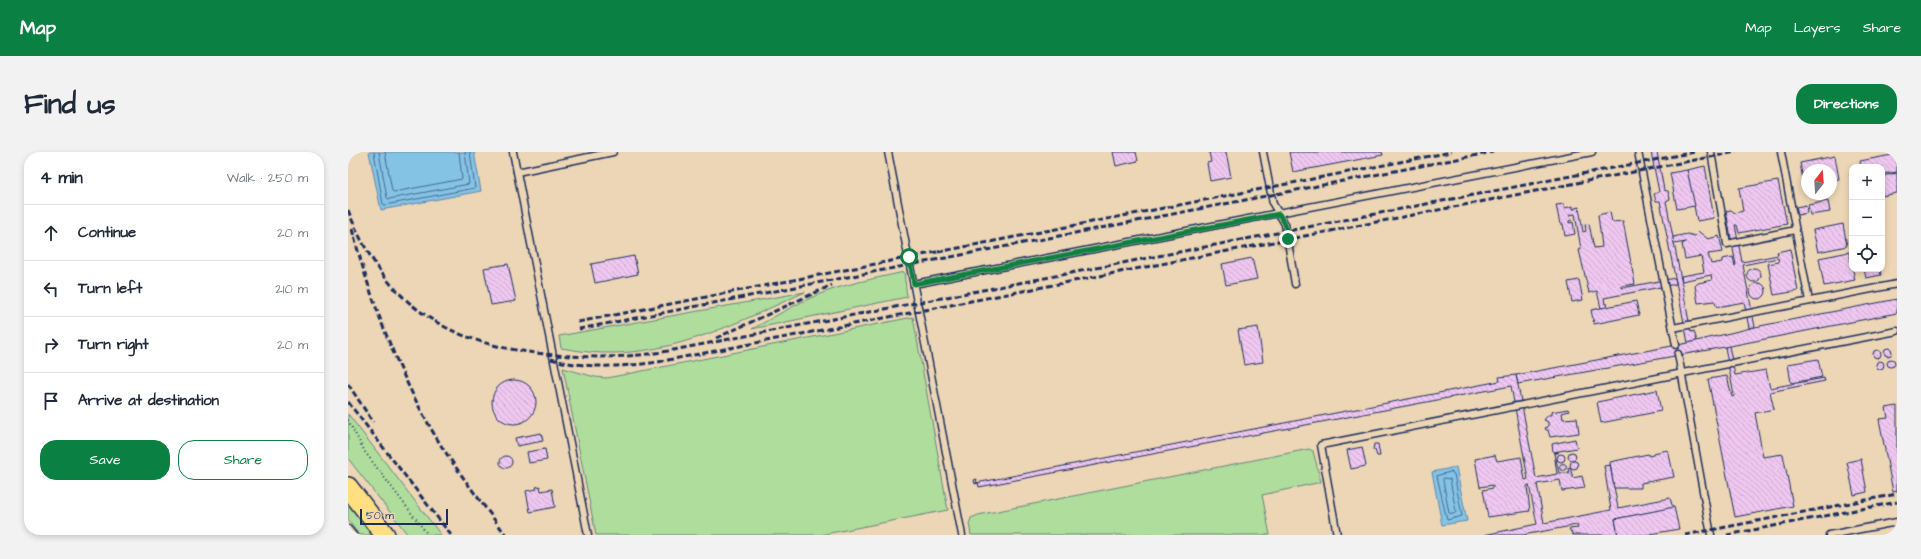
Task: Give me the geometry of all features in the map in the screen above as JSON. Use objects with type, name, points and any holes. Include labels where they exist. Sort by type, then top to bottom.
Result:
[{"type":"main road","points":[[348,487],[385,535]]},
{"type":"lane","points":[[513,152],[588,535]]},
{"type":"lane","points":[[517,172],[613,152]]},
{"type":"lane","points":[[888,152],[962,535]]},
{"type":"lane","points":[[1263,152],[1273,204],[1285,224],[1294,284]]},
{"type":"lane","points":[[914,284],[1592,152]]},
{"type":"lane","points":[[1638,152],[1676,346]]},
{"type":"lane","points":[[1711,152],[1728,244],[1795,230]]},
{"type":"lane","points":[[1781,152],[1809,301]]},
{"type":"lane","points":[[1673,328],[1897,284]]},
{"type":"lane","points":[[1337,535],[1321,445],[1897,331]]},
{"type":"lane","points":[[1678,354],[1712,535]]},
{"type":"lane","points":[[1829,535],[1897,522]]},
{"type":"lane","points":[[348,529],[352,535]]},
{"type":"path","points":[[348,420],[365,452],[428,535]]},
{"type":"green space","points":[[904,272],[907,297],[752,329],[799,303],[836,288]]},
{"type":"green space","points":[[805,292],[732,325],[682,342],[656,348],[630,352],[603,353],[561,348],[559,336]]},
{"type":"green space","points":[[913,317],[948,510],[820,535],[596,535],[563,368],[595,377],[607,378]]},
{"type":"green space","points":[[348,414],[441,535],[408,535],[350,461],[348,458]]},
{"type":"green space","points":[[1309,449],[1313,451],[1321,482],[1262,495],[1270,535],[971,535],[969,524],[971,518],[978,515]]},
{"type":"green space","points":[[348,501],[374,535],[359,535],[348,520]]},
{"type":"water","points":[[369,152],[474,152],[481,191],[381,210]]},
{"type":"water","points":[[1456,467],[1467,521],[1442,525],[1432,472]]},
{"type":"building","points":[[1113,152],[1136,152],[1138,161],[1116,166]]},
{"type":"building","points":[[1209,152],[1226,152],[1231,177],[1210,181],[1207,163],[1211,162]]},
{"type":"building","points":[[1289,152],[1382,152],[1383,155],[1293,172]]},
{"type":"building","points":[[1651,152],[1657,152],[1664,190],[1668,191],[1670,199],[1666,201],[1691,332],[1694,331],[1697,341],[1688,343],[1660,201],[1656,201],[1654,194],[1659,192]]},
{"type":"building","points":[[1897,154],[1897,172],[1885,174],[1885,164],[1860,164],[1860,161]]},
{"type":"building","points":[[1835,156],[1836,164],[1801,164],[1801,169],[1800,163]]},
{"type":"building","points":[[1705,166],[1714,218],[1697,221],[1687,170]]},
{"type":"building","points":[[1837,168],[1839,179],[1837,180]]},
{"type":"building","points":[[1687,170],[1695,206],[1677,209],[1670,173]]},
{"type":"building","points":[[1897,173],[1897,193],[1885,195],[1885,175]]},
{"type":"building","points":[[1778,181],[1787,224],[1739,233],[1737,225],[1735,225],[1742,262],[1778,255],[1777,252],[1790,249],[1798,291],[1774,295],[1768,264],[1779,262],[1778,258],[1743,265],[1755,327],[1749,328],[1744,302],[1717,307],[1714,301],[1698,303],[1695,286],[1698,283],[1712,280],[1711,275],[1682,281],[1681,276],[1704,272],[1701,256],[1685,259],[1682,244],[1686,242],[1674,244],[1673,237],[1687,234],[1695,236],[1699,232],[1708,239],[1719,236],[1723,252],[1708,254],[1711,264],[1722,262],[1722,259],[1733,257],[1735,266],[1726,211],[1731,210],[1735,213],[1743,211],[1739,188]]},
{"type":"building","points":[[1828,201],[1830,212],[1810,215],[1808,205]]},
{"type":"building","points":[[1564,204],[1565,208],[1573,206],[1573,209],[1575,209],[1579,207],[1583,232],[1586,231],[1585,225],[1589,224],[1594,248],[1602,247],[1598,215],[1610,212],[1612,222],[1623,221],[1635,284],[1622,286],[1622,288],[1675,278],[1676,284],[1604,298],[1605,304],[1607,303],[1608,307],[1601,308],[1597,291],[1589,293],[1579,250],[1581,249],[1575,214],[1569,215],[1572,220],[1569,221],[1569,223],[1573,222],[1575,234],[1565,236],[1563,224],[1560,224],[1556,205]]},
{"type":"building","points":[[1806,205],[1807,213],[1798,215],[1796,207]]},
{"type":"building","points":[[1843,224],[1847,246],[1818,252],[1813,230]]},
{"type":"building","points":[[1849,252],[1849,272],[1853,272],[1855,280],[1824,286],[1819,258]]},
{"type":"building","points":[[634,256],[638,274],[595,283],[591,264]]},
{"type":"building","points":[[1252,258],[1257,279],[1226,285],[1222,264]]},
{"type":"building","points":[[508,264],[516,301],[491,305],[484,268]]},
{"type":"building","points":[[1754,268],[1759,270],[1761,275],[1759,280],[1754,282],[1749,280],[1747,275],[1749,270]]},
{"type":"building","points":[[1865,272],[1880,272],[1881,275],[1866,278]]},
{"type":"building","points":[[1579,280],[1583,300],[1572,302],[1568,282]]},
{"type":"building","points":[[1758,283],[1765,288],[1766,291],[1761,298],[1758,299],[1751,294],[1750,291],[1755,284]]},
{"type":"building","points":[[1897,299],[1897,313],[1725,347],[1518,384],[1516,375],[1688,343],[1755,327]]},
{"type":"building","points":[[1636,301],[1639,315],[1594,324],[1591,310]]},
{"type":"building","points":[[1258,327],[1263,362],[1244,365],[1238,330]]},
{"type":"building","points":[[1729,346],[1735,375],[1766,370],[1770,388],[1824,378],[1825,381],[1770,392],[1774,409],[1755,413],[1763,457],[1783,454],[1793,506],[1735,517],[1708,379],[1727,376],[1732,397],[1734,396],[1725,347]]},
{"type":"building","points":[[1886,348],[1890,348],[1892,352],[1890,356],[1886,356],[1884,354],[1884,350]]},
{"type":"building","points":[[1875,350],[1879,350],[1881,354],[1879,358],[1875,358],[1873,356],[1873,352]]},
{"type":"building","points":[[1818,359],[1822,377],[1791,383],[1788,364]]},
{"type":"building","points":[[1889,359],[1893,359],[1895,363],[1893,367],[1889,367],[1887,365],[1887,361]]},
{"type":"building","points":[[1878,361],[1882,361],[1884,365],[1882,369],[1878,369],[1876,367],[1876,363]]},
{"type":"building","points":[[1516,375],[1536,478],[1557,474],[1554,453],[1559,452],[1555,454],[1559,473],[1569,473],[1568,468],[1570,467],[1573,478],[1582,476],[1585,488],[1562,491],[1560,480],[1537,484],[1544,523],[1611,510],[1604,466],[1610,465],[1618,508],[1670,498],[1673,508],[1615,519],[1618,535],[1573,535],[1569,529],[1578,528],[1577,525],[1523,535],[1484,535],[1537,524],[1529,485],[1527,486],[1530,511],[1488,517],[1483,490],[1493,488],[1493,485],[1480,487],[1475,459],[1495,455],[1497,461],[1521,457],[1525,480],[1528,479],[1511,386],[979,487],[978,483],[975,484],[974,480],[977,479],[976,483],[1500,381],[1499,377]]},
{"type":"building","points":[[510,380],[518,380],[530,386],[536,398],[536,406],[530,418],[518,424],[510,424],[498,418],[492,406],[492,398],[498,386]]},
{"type":"building","points":[[1657,390],[1661,411],[1601,423],[1597,402]]},
{"type":"building","points":[[1897,406],[1897,491],[1893,492],[1879,419],[1888,418],[1886,408]]},
{"type":"building","points":[[1568,409],[1569,411],[1562,413],[1563,419],[1577,418],[1579,433],[1550,437],[1548,430],[1545,428],[1548,427],[1548,422],[1544,420],[1548,415],[1551,415],[1551,412]]},
{"type":"building","points":[[541,433],[543,441],[517,446],[515,438]]},
{"type":"building","points":[[1575,439],[1577,448],[1553,452],[1552,444]]},
{"type":"building","points":[[1374,444],[1378,444],[1380,456],[1377,456],[1375,450],[1373,450]]},
{"type":"building","points":[[1362,447],[1366,466],[1351,469],[1347,450]]},
{"type":"building","points":[[545,449],[547,460],[529,463],[527,452]]},
{"type":"building","points":[[1668,450],[1674,477],[1641,483],[1641,488],[1614,488],[1610,462],[1648,454],[1649,456],[1653,455],[1653,453]]},
{"type":"building","points":[[1572,452],[1575,453],[1575,459],[1572,460],[1569,459],[1568,456],[1569,453]]},
{"type":"building","points":[[1561,454],[1564,455],[1564,461],[1561,462],[1558,461],[1557,458],[1558,455]]},
{"type":"building","points":[[504,456],[508,456],[512,462],[508,468],[504,468],[500,464],[500,460]]},
{"type":"building","points":[[1861,459],[1867,492],[1854,495],[1847,462]]},
{"type":"building","points":[[1574,461],[1577,462],[1577,468],[1574,469],[1571,468],[1570,465],[1571,462]]},
{"type":"building","points":[[1563,463],[1566,464],[1566,470],[1563,471],[1560,470],[1559,467],[1560,464]]},
{"type":"building","points":[[540,486],[541,491],[552,489],[555,507],[530,512],[526,491],[537,489],[536,487]]},
{"type":"building","points":[[1674,507],[1679,529],[1645,535],[1618,535],[1615,519]]},
{"type":"railway","points":[[938,252],[1451,152]]},
{"type":"railway","points":[[579,329],[1493,152]]},
{"type":"railway","points":[[348,210],[364,244],[382,273],[403,297],[428,317],[455,332],[485,343],[519,351],[585,357],[612,357],[668,351],[1695,152]]},
{"type":"railway","points":[[551,359],[591,366],[631,365],[658,362],[1736,152]]},
{"type":"railway","points":[[352,229],[378,313],[400,368],[413,395],[442,447],[506,535]]},
{"type":"railway","points":[[578,322],[942,251]]},
{"type":"railway","points":[[716,338],[832,285]]},
{"type":"railway","points":[[348,384],[373,422]]},
{"type":"railway","points":[[348,402],[451,535]]},
{"type":"railway","points":[[1685,535],[1897,494]]},
{"type":"railway","points":[[1727,535],[1897,502]]},
{"type":"route","points":[[909,257],[914,284],[1279,214],[1285,224],[1288,239]]}]
